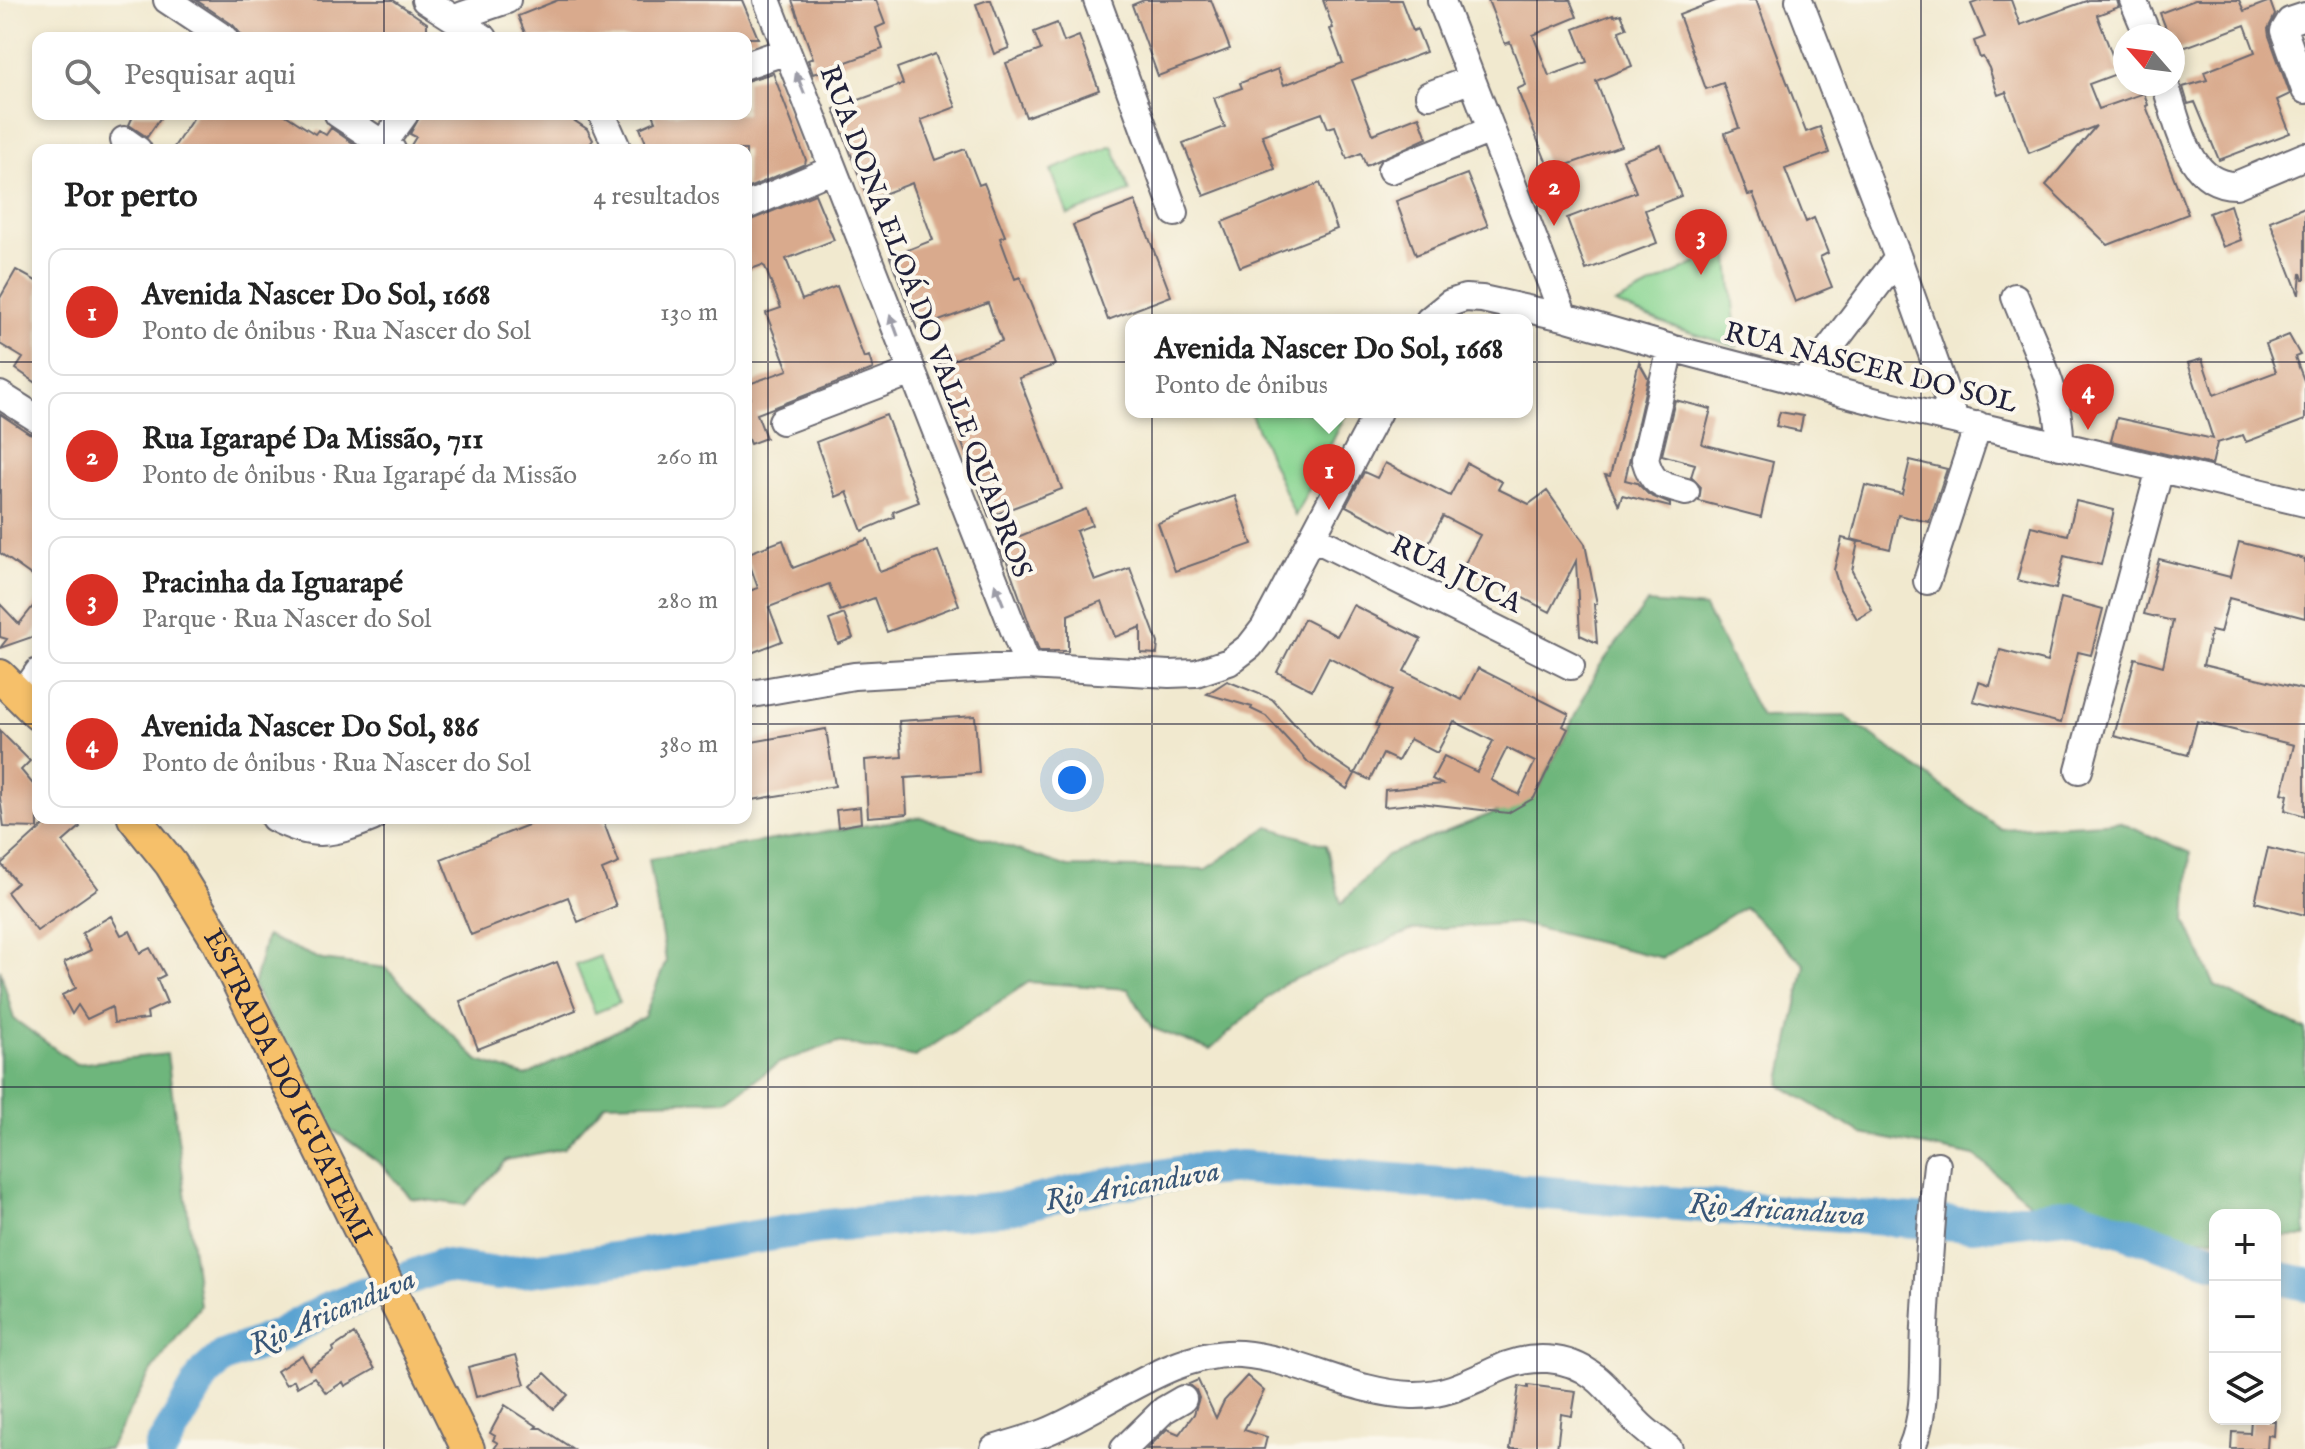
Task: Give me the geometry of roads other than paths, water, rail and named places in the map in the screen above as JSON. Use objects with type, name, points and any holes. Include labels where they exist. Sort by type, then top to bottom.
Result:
[{"type":"main road","name":"ESTRADA DO IGUATEMI","points":[[139,824],[171,864],[218,941],[468,1449]]},
{"type":"street","points":[[167,0],[215,32]]},
{"type":"street","points":[[425,0],[466,24],[507,0]]},
{"type":"street","name":"RUA DONA ELOÁ DO VALLE QUADROS","points":[[767,0],[1028,666]]},
{"type":"street","points":[[1097,0],[1175,213]]},
{"type":"street","points":[[1441,0],[1564,317]]},
{"type":"street","points":[[1799,0],[1898,258],[1967,422],[1927,581]]},
{"type":"street","points":[[2133,0],[2143,24]]},
{"type":"street","points":[[2305,16],[2290,21],[2284,31],[2305,90]]},
{"type":"street","points":[[752,63],[787,51]]},
{"type":"street","points":[[1429,95],[1472,79]]},
{"type":"street","points":[[2169,96],[2193,160],[2211,181],[2224,186],[2236,185],[2305,156]]},
{"type":"street","points":[[346,120],[379,144]]},
{"type":"street","points":[[387,144],[401,120]]},
{"type":"street","points":[[606,120],[616,144]]},
{"type":"street","points":[[1391,170],[1491,130]]},
{"type":"street","points":[[752,203],[833,169]]},
{"type":"street","points":[[1803,383],[1898,258]]},
{"type":"street","points":[[2015,297],[2056,404],[2061,424],[2060,446]]},
{"type":"street","name":"RUA NASCER DO SOL","points":[[1435,314],[1465,298],[1482,299],[1564,317],[1803,383],[2305,503]]},
{"type":"street","points":[[1671,348],[1645,459],[1650,476],[1660,484],[1686,492]]},
{"type":"street","points":[[782,421],[911,372]]},
{"type":"street","points":[[0,395],[32,415]]},
{"type":"street","points":[[752,694],[854,676],[1028,666],[1196,673],[1229,662],[1250,646],[1264,628],[1375,418]]},
{"type":"street","points":[[2079,770],[2160,469]]},
{"type":"street","name":"RUA JUCA","points":[[1314,538],[1571,666]]},
{"type":"street","points":[[285,824],[315,834],[357,824]]},
{"type":"street","points":[[1911,1449],[1917,1436],[1921,1406],[1928,1257],[1937,1165]]},
{"type":"street","points":[[994,1449],[1050,1440],[1161,1374],[1216,1354],[1271,1358],[1350,1384],[1415,1395],[1458,1388],[1507,1365],[1544,1358],[1569,1362],[1596,1377],[1639,1424],[1669,1449]]},
{"type":"street","points":[[1124,1449],[1164,1410],[1183,1399]]},
{"type":"waterway","name":"Rio Aricanduva","points":[[161,1449],[205,1373],[223,1357],[278,1336],[329,1308],[440,1266],[498,1274],[594,1262],[819,1227],[1006,1208],[1087,1189],[1189,1171],[1240,1167],[1726,1208],[1972,1225],[2072,1214],[2209,1259]]},
{"type":"waterway","name":"Rio Aricanduva","points":[[2281,1278],[2305,1284]]},
{"type":"place","name":"Rua Igarapé Da Missão, 711","points":[[1554,226]]},
{"type":"place","name":"Pracinha da Iguarapé","points":[[1701,275]]},
{"type":"place","name":"Avenida Nascer Do Sol, 886","points":[[2088,430]]},
{"type":"place","name":"Avenida Nascer Do Sol, 1668","points":[[1329,510]]}]
